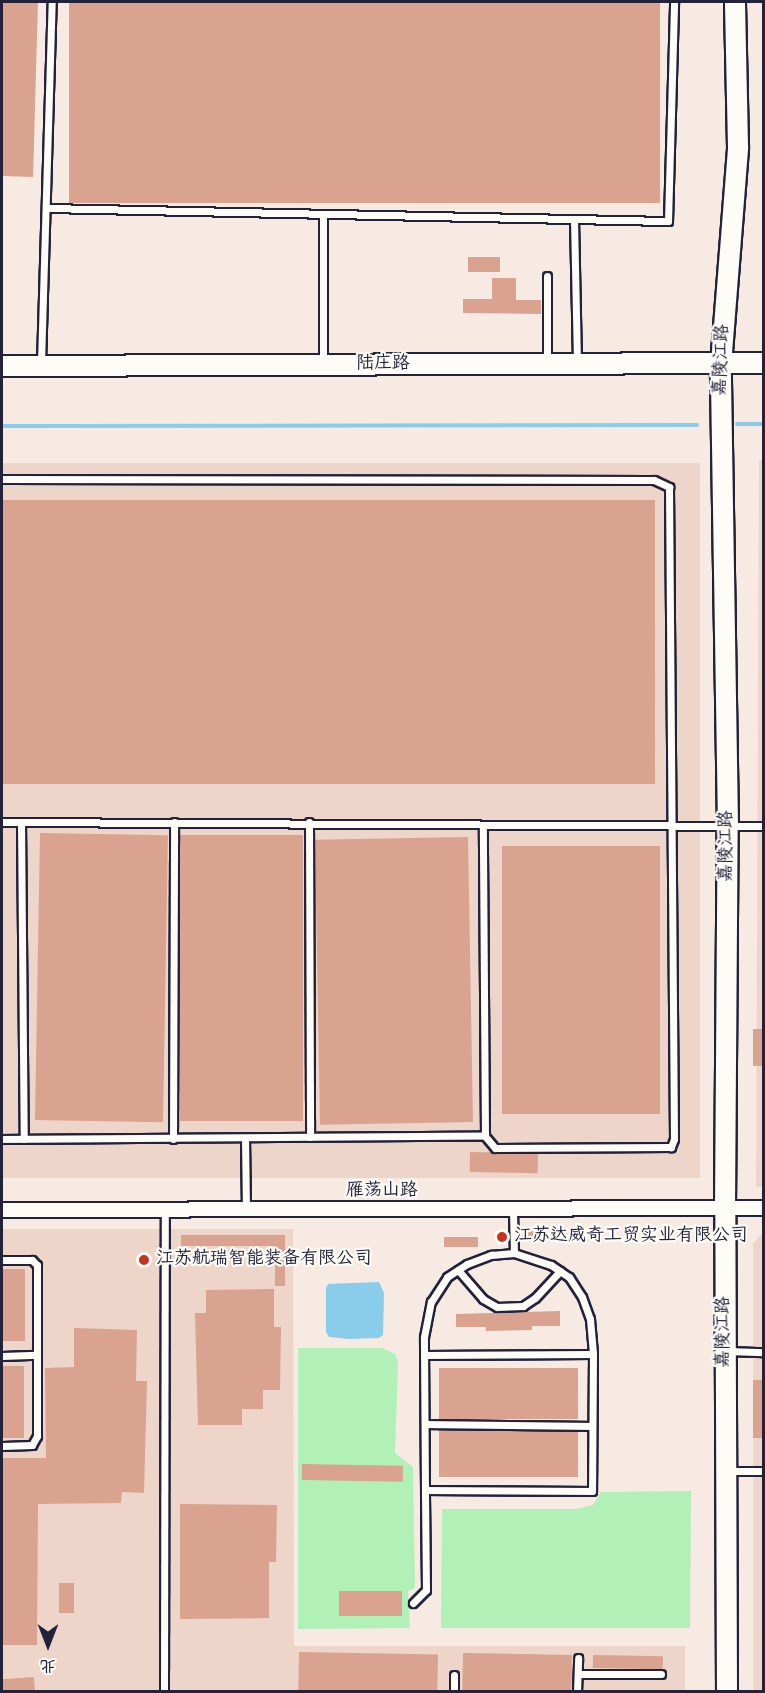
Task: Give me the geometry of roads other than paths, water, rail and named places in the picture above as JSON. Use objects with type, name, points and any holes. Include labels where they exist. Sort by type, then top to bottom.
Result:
[{"type":"street","name":"嘉陵江路","points":[[727,1692],[725,1208],[728,826],[721,365],[738,147],[735,2]]},
{"type":"street","name":"陆庄路","points":[[2,366],[721,365],[764,363]]},
{"type":"street","name":"雁荡山路","points":[[2,1210],[764,1208]]},
{"type":"lane","points":[[41,366],[52,2]]},
{"type":"lane","points":[[46,208],[668,221],[674,2]]},
{"type":"lane","points":[[323,214],[323,366]]},
{"type":"lane","points":[[574,219],[578,365]]},
{"type":"lane","points":[[547,276],[547,365]]},
{"type":"lane","points":[[2,479],[654,480],[669,487],[671,496],[674,1139],[671,1147],[495,1148],[485,1136],[483,825]]},
{"type":"lane","points":[[2,822],[764,826]]},
{"type":"lane","points":[[21,822],[24,1139]]},
{"type":"lane","points":[[173,1138],[174,822]]},
{"type":"lane","points":[[309,822],[310,1137]]},
{"type":"lane","points":[[2,1139],[485,1136]]},
{"type":"lane","points":[[245,1137],[246,1210]]},
{"type":"lane","points":[[164,1692],[165,1210]]},
{"type":"lane","points":[[513,1210],[514,1252]]},
{"type":"lane","points":[[413,1603],[426,1590],[425,1490],[425,1424],[424,1337],[431,1302],[447,1277],[491,1256],[514,1252],[560,1271],[569,1277],[582,1297],[590,1318],[593,1354],[592,1491],[425,1490]]},
{"type":"lane","points":[[2,1260],[32,1260],[37,1265],[36,1440],[24,1446],[2,1446]]},
{"type":"lane","points":[[458,1270],[483,1299],[497,1307],[523,1305],[535,1298],[560,1271]]},
{"type":"lane","points":[[726,1351],[764,1352]]},
{"type":"lane","points":[[424,1355],[593,1354]]},
{"type":"lane","points":[[2,1356],[37,1355]]},
{"type":"lane","points":[[425,1424],[592,1426]]},
{"type":"lane","points":[[726,1471],[764,1471]]},
{"type":"lane","points":[[578,1658],[578,1692]]},
{"type":"lane","points":[[578,1674],[661,1674]]},
{"type":"lane","points":[[454,1675],[454,1692]]},
{"type":"water","points":[[379,1282],[384,1293],[383,1335],[379,1338],[329,1337],[326,1332],[326,1288],[328,1284]]},
{"type":"waterway","points":[[737,424],[764,424]]},
{"type":"waterway","points":[[2,426],[697,425]]},
{"type":"place","name":"江苏达威奇工贸实业有限公司","points":[[502,1237]]},
{"type":"place","name":"江苏航瑞智能装备有限公司","points":[[144,1260]]}]
